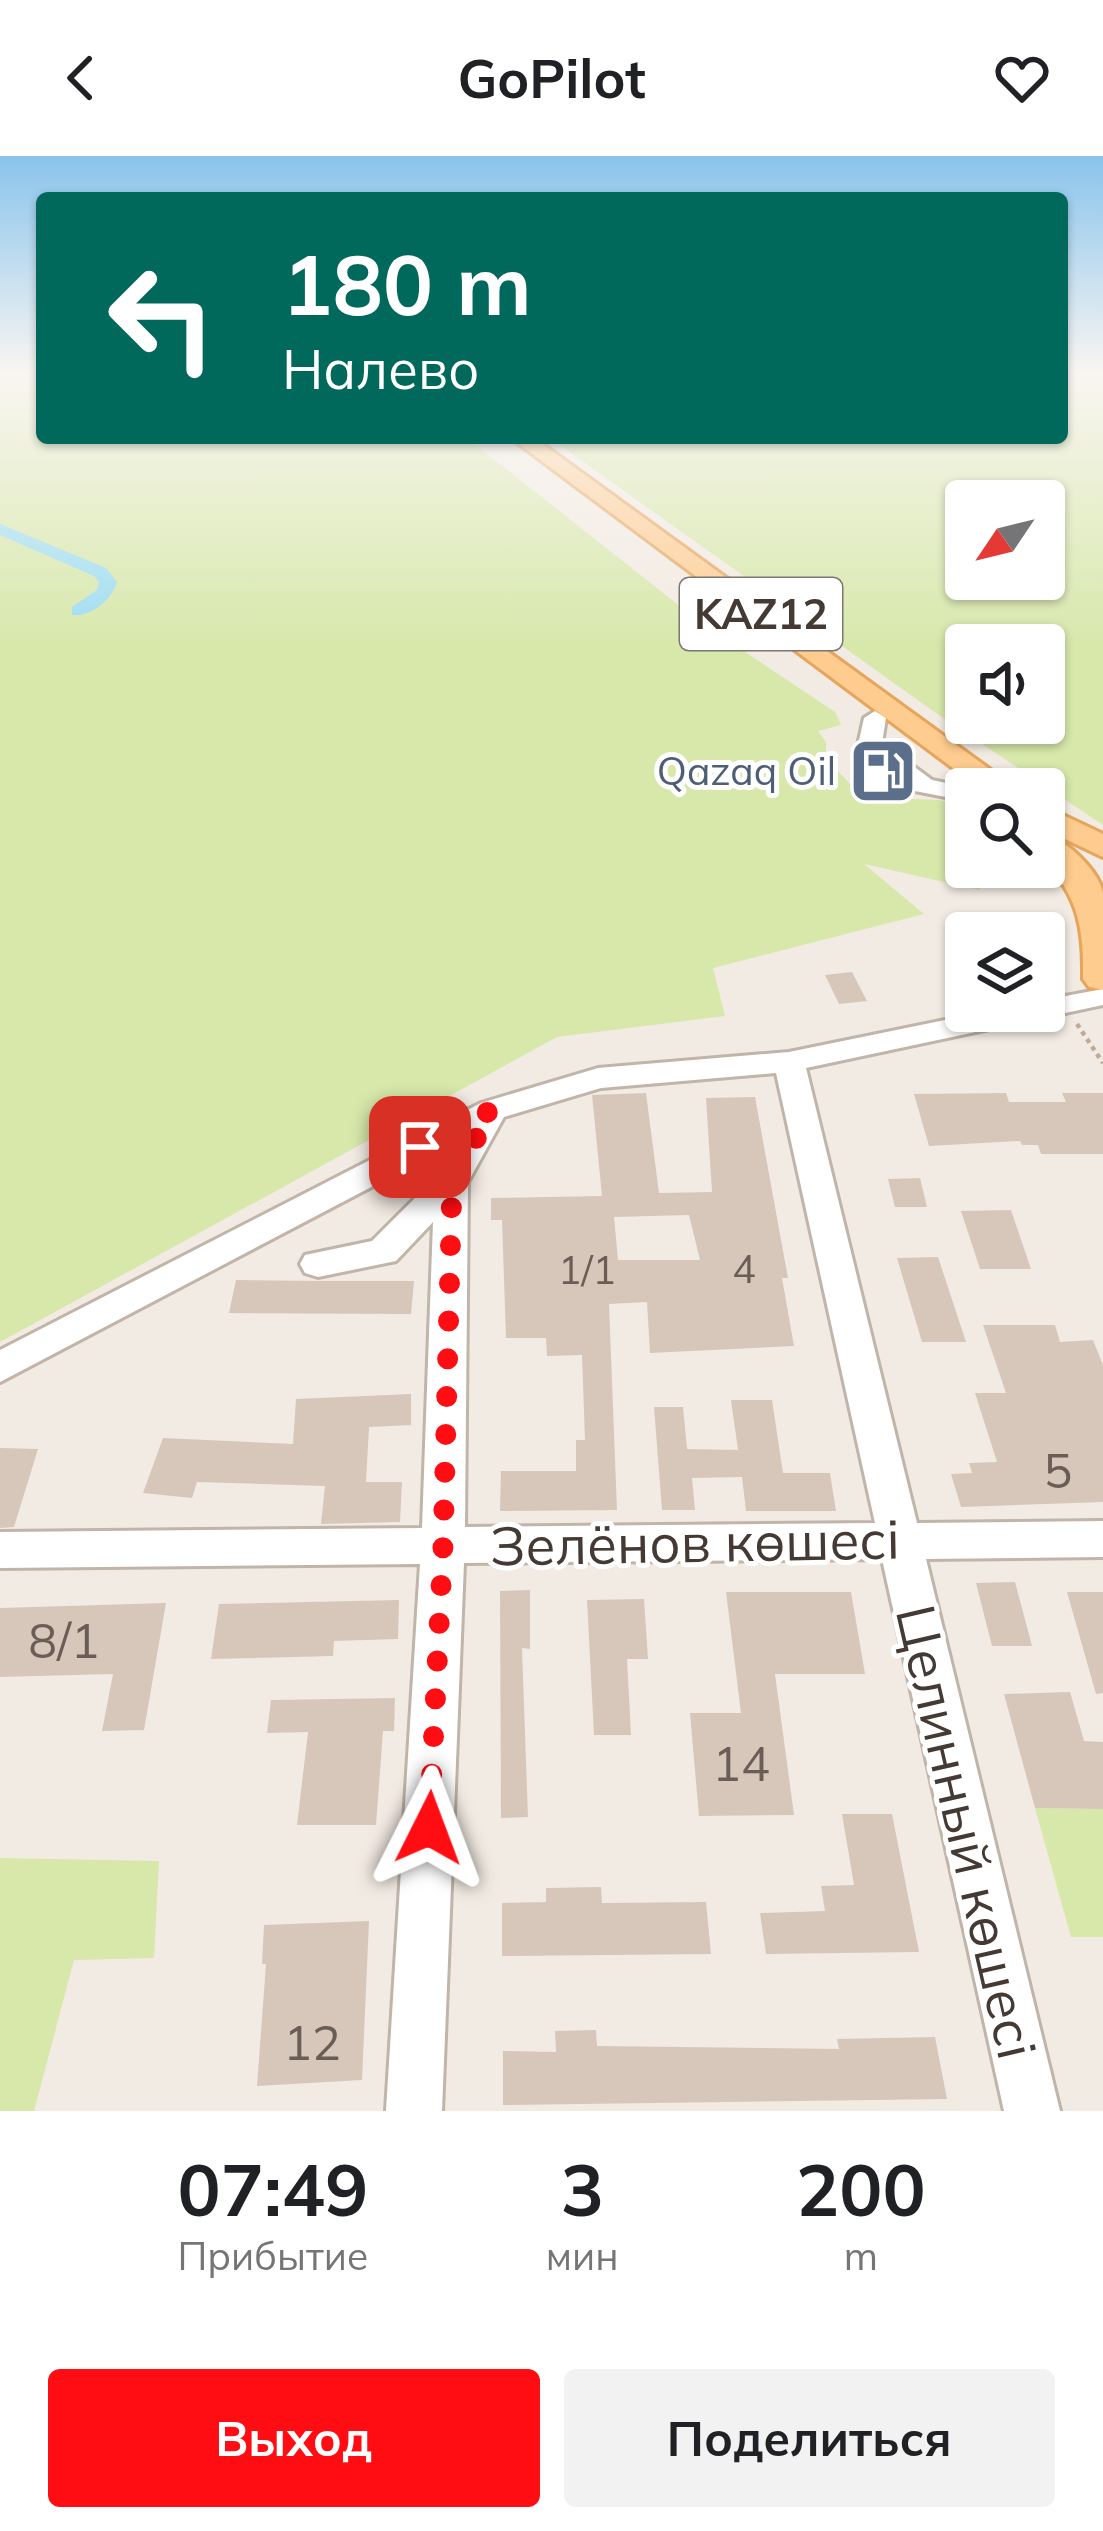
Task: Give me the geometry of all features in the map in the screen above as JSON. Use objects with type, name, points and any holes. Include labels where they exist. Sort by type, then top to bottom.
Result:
[{"type":"main road","name":"KAZ12","points":[[540,466],[945,768]]},
{"type":"main road","name":"KAZ12","points":[[560,466],[972,768]]},
{"type":"main road","points":[[1065,827],[1103,847]]},
{"type":"main road","points":[[1074,868],[1096,903],[1082,995]]},
{"type":"street","points":[[874,718],[870,746],[924,786],[945,790]]},
{"type":"street","points":[[0,1366],[492,1110],[598,1078],[789,1062],[1082,995]]},
{"type":"street","name":"Целинный көшесі","points":[[789,1062],[1032,2111]]},
{"type":"street","points":[[318,1264],[383,1252],[452,1182],[492,1110]]},
{"type":"street","points":[[414,2111],[443,1546],[452,1182]]},
{"type":"street","name":"Зелёнов көшесі","points":[[0,1550],[1103,1539]]},
{"type":"path","points":[[1082,995],[1103,1063]]},
{"type":"green space","points":[[0,466],[503,466],[696,619],[835,712],[841,725],[818,731],[826,742],[826,759],[863,797],[945,802],[945,882],[864,864],[924,914],[713,968],[725,1016],[557,1037],[0,1342]]},
{"type":"green space","points":[[590,466],[1103,466],[1103,825],[1065,800],[1065,768],[1018,768],[982,744],[1065,744],[1065,624],[945,624],[945,719]]},
{"type":"green space","points":[[1035,1808],[1103,1809],[1103,1937],[1071,1937]]},
{"type":"green space","points":[[0,1858],[159,1861],[154,1958],[74,1960],[34,2111],[0,2111]]},
{"type":"building","points":[[852,972],[867,1001],[839,1004],[825,975]]},
{"type":"building","points":[[646,1093],[659,1193],[712,1192],[706,1098],[755,1097],[788,1278],[782,1278],[794,1346],[650,1353],[647,1302],[609,1304],[617,1510],[500,1511],[501,1471],[576,1471],[576,1440],[585,1440],[582,1355],[547,1356],[546,1338],[506,1338],[502,1220],[491,1220],[491,1198],[602,1196],[592,1095]],"holes":[[[689,1215],[700,1260],[618,1260],[614,1217]]]},
{"type":"building","points":[[1006,1093],[1009,1102],[1066,1102],[1062,1093],[1103,1093],[1103,1154],[1041,1154],[1038,1145],[1020,1141],[929,1146],[914,1094]]},
{"type":"building","points":[[920,1178],[927,1207],[895,1207],[888,1179]]},
{"type":"building","points":[[1011,1210],[1031,1269],[980,1269],[961,1211]]},
{"type":"building","points":[[938,1257],[966,1342],[922,1342],[897,1258]]},
{"type":"building","points":[[236,1280],[414,1281],[411,1314],[229,1313]]},
{"type":"building","points":[[983,1325],[1055,1325],[1060,1342],[1093,1340],[1103,1365],[1103,1502],[961,1507],[951,1474],[972,1473],[969,1463],[997,1462],[975,1393],[1006,1393]]},
{"type":"building","points":[[411,1394],[411,1425],[369,1427],[366,1482],[402,1482],[400,1522],[321,1524],[325,1486],[197,1482],[192,1498],[143,1493],[163,1438],[293,1444],[296,1399]]},
{"type":"building","points":[[731,1400],[772,1400],[783,1473],[830,1473],[836,1511],[746,1511],[742,1477],[692,1478],[695,1510],[662,1510],[654,1407],[683,1407],[687,1449],[738,1450]]},
{"type":"building","points":[[0,1448],[38,1449],[14,1527],[0,1528]]},
{"type":"building","points":[[1015,1582],[1032,1646],[992,1646],[976,1583]]},
{"type":"building","points":[[530,1590],[530,1649],[522,1648],[528,1817],[501,1818],[500,1591]]},
{"type":"building","points":[[726,1592],[851,1592],[865,1674],[775,1674],[794,1815],[699,1816],[690,1713],[741,1713]]},
{"type":"building","points":[[1067,1592],[1103,1592],[1103,1693],[1096,1694]]},
{"type":"building","points":[[644,1599],[648,1659],[627,1659],[631,1735],[594,1735],[587,1600]]},
{"type":"building","points":[[399,1600],[398,1639],[334,1641],[333,1656],[211,1659],[219,1604]]},
{"type":"building","points":[[166,1603],[144,1730],[102,1731],[113,1674],[0,1677],[0,1608]]},
{"type":"building","points":[[1070,1692],[1084,1741],[1103,1742],[1103,1809],[1035,1808],[1004,1694]]},
{"type":"building","points":[[395,1698],[394,1731],[383,1731],[376,1825],[297,1825],[308,1732],[267,1733],[271,1700]]},
{"type":"building","points":[[842,1814],[892,1814],[919,1952],[766,1954],[760,1913],[825,1911],[821,1886],[854,1885]]},
{"type":"building","points":[[601,1887],[602,1903],[706,1902],[711,1954],[502,1956],[502,1903],[546,1902],[546,1888]]},
{"type":"building","points":[[369,1921],[362,2080],[257,2086],[266,1964],[262,1964],[264,1925]]},
{"type":"building","points":[[596,2030],[597,2046],[839,2049],[837,2039],[935,2037],[947,2099],[503,2105],[503,2051],[556,2052],[555,2031]]},
{"type":"waterway","points":[[0,529],[100,572],[108,582],[105,593],[79,611]]},
{"type":"place","name":"Qazaq Oil","points":[[883,771]]},
{"type":"route","points":[[420,1147],[492,1110],[452,1182],[443,1546],[429,1828]]}]
